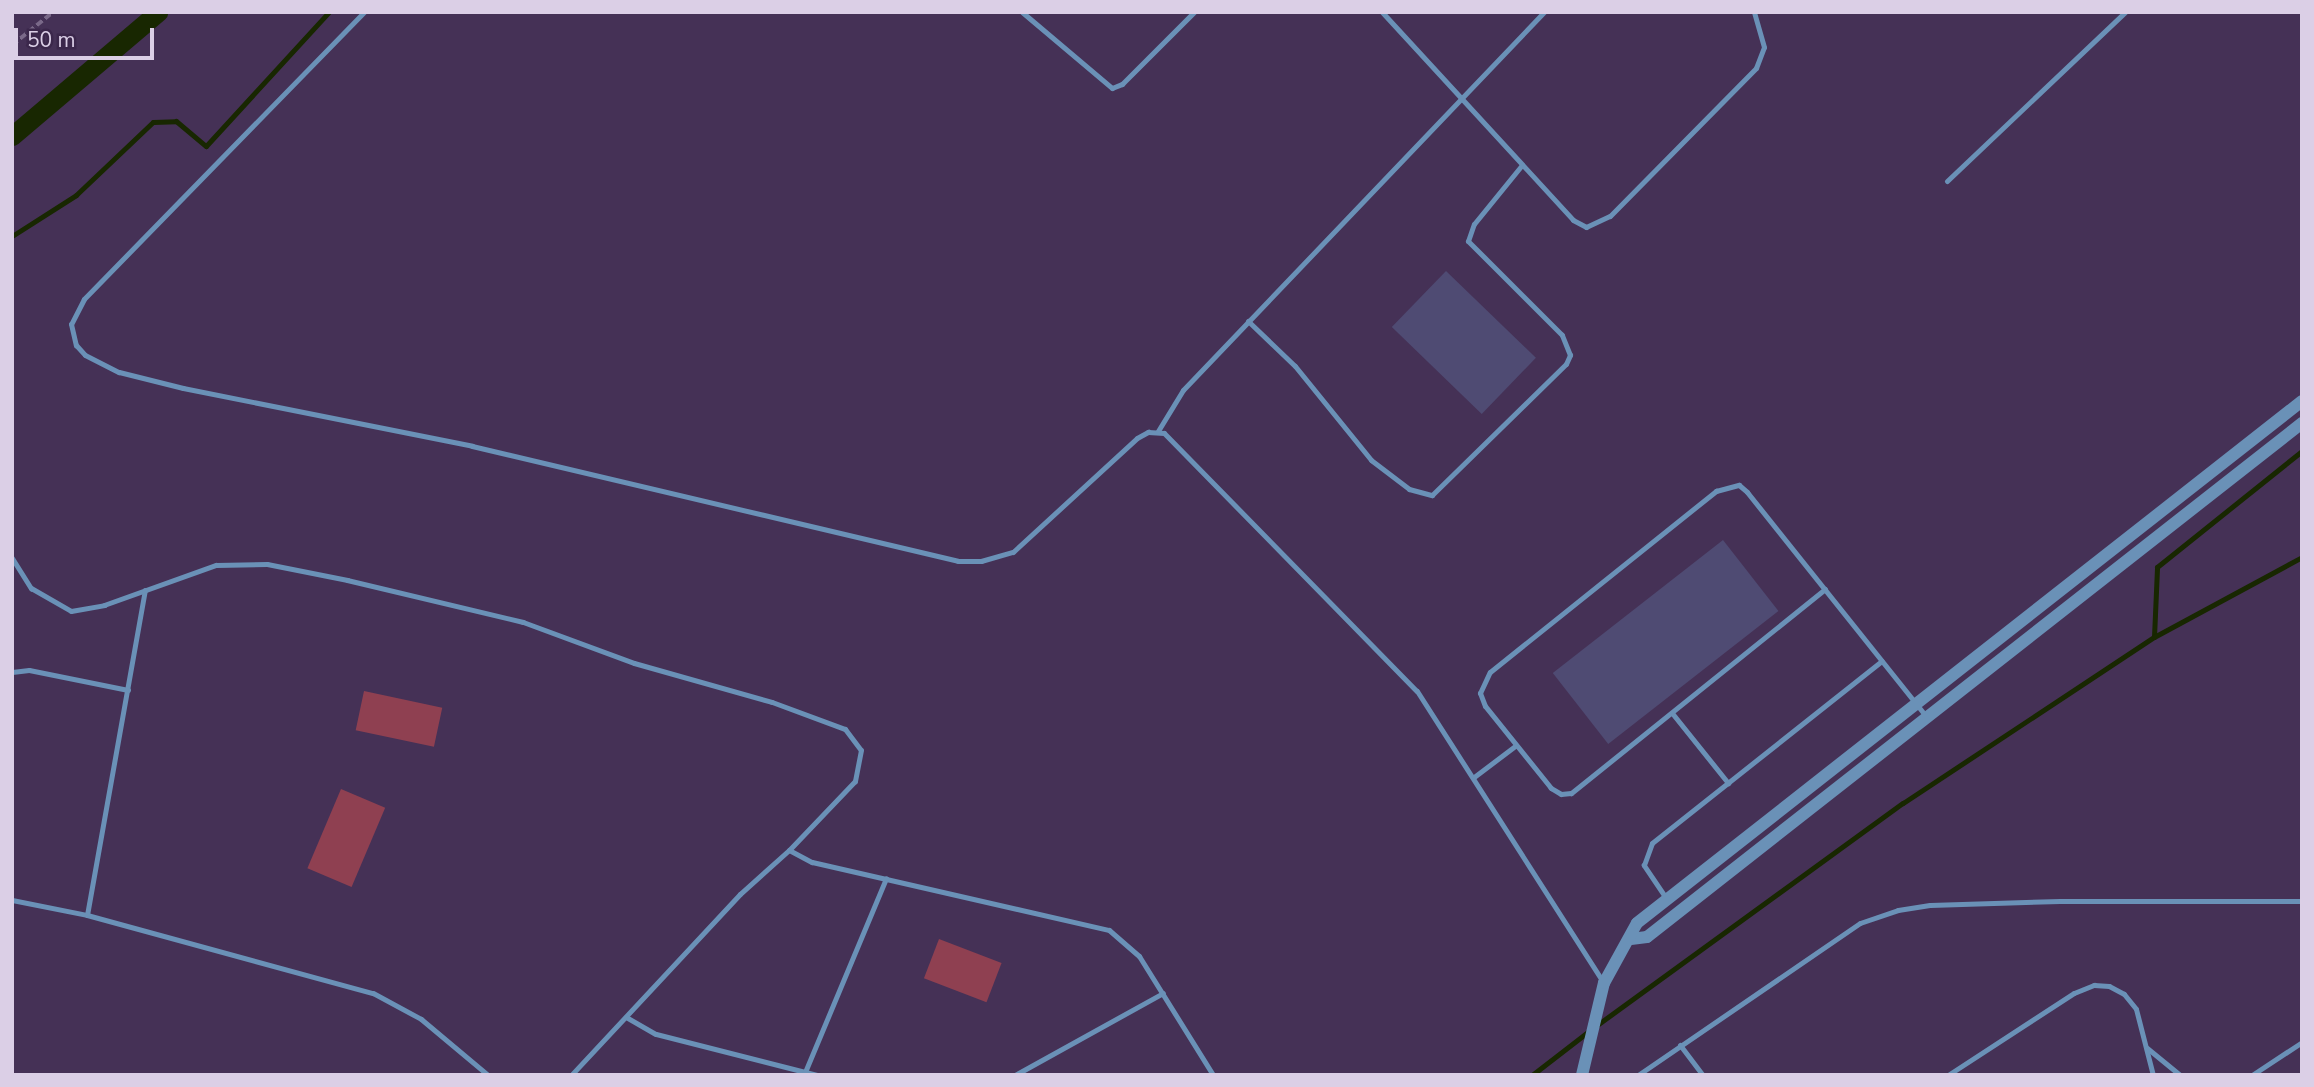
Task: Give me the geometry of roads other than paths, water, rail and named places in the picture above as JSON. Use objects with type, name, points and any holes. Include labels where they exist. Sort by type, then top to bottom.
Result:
[{"type":"street","points":[[1582,1075],[1604,983],[1637,923],[2302,401]]},
{"type":"street","points":[[1630,939],[1647,937],[2302,423]]},
{"type":"lane","points":[[364,12],[79,305],[71,324],[76,345],[85,355],[119,372],[183,388],[472,446],[958,561],[981,561],[1013,552],[1113,458],[1137,438],[1157,431],[1172,402],[1544,12]]},
{"type":"lane","points":[[1022,12],[1112,88],[1122,84],[1195,12]]},
{"type":"lane","points":[[1382,12],[1573,220],[1586,227],[1597,225],[1756,68],[1764,47],[1754,12]]},
{"type":"lane","points":[[1947,181],[2125,12]]},
{"type":"lane","points":[[1248,321],[1295,366],[1371,460],[1409,489],[1432,495],[1570,355],[1562,335],[1468,241],[1474,225],[1522,165]]},
{"type":"lane","points":[[1157,431],[1171,439],[1417,691],[1604,983]]},
{"type":"lane","points":[[1825,589],[1571,793],[1561,794],[1551,788],[1485,706],[1482,682],[1728,485],[1747,492],[1825,589],[1926,716]]},
{"type":"lane","points":[[12,558],[14,566],[31,588],[71,611],[88,610],[216,565],[242,563],[294,569],[523,621],[622,659],[831,722],[856,738],[862,750],[861,767],[855,781],[789,850],[740,894],[571,1075]]},
{"type":"lane","points":[[88,915],[145,590]]},
{"type":"lane","points":[[1667,900],[1644,865],[1645,854],[1652,843],[1882,661]]},
{"type":"lane","points":[[12,672],[29,670],[128,690]]},
{"type":"lane","points":[[1672,713],[1728,783]]},
{"type":"lane","points":[[1474,777],[1515,746]]},
{"type":"lane","points":[[789,850],[812,862],[1109,930],[1131,945],[1213,1075]]},
{"type":"lane","points":[[805,1072],[886,877]]},
{"type":"lane","points":[[12,900],[88,915],[373,993],[421,1019],[488,1075]]},
{"type":"lane","points":[[1638,1075],[1860,923],[1898,911],[1930,905],[2060,901],[2302,901]]},
{"type":"lane","points":[[1948,1075],[2074,993],[2094,985],[2109,986],[2124,994],[2136,1009],[2153,1075]]},
{"type":"lane","points":[[1015,1075],[1163,993]]},
{"type":"lane","points":[[626,1017],[656,1034],[817,1075]]},
{"type":"lane","points":[[2252,1075],[2302,1042]]},
{"type":"lane","points":[[1680,1045],[1703,1075]]},
{"type":"lane","points":[[2146,1047],[2180,1075]]},
{"type":"waterway","points":[[12,136],[158,12]]},
{"type":"waterway","points":[[12,236],[76,195],[153,122],[176,121],[206,146],[329,12]]},
{"type":"waterway","points":[[2154,637],[2157,567],[2302,451]]},
{"type":"waterway","points":[[1597,1025],[1903,803],[2154,637],[2302,557]]},
{"type":"waterway","points":[[1532,1075],[1589,1031]]}]
